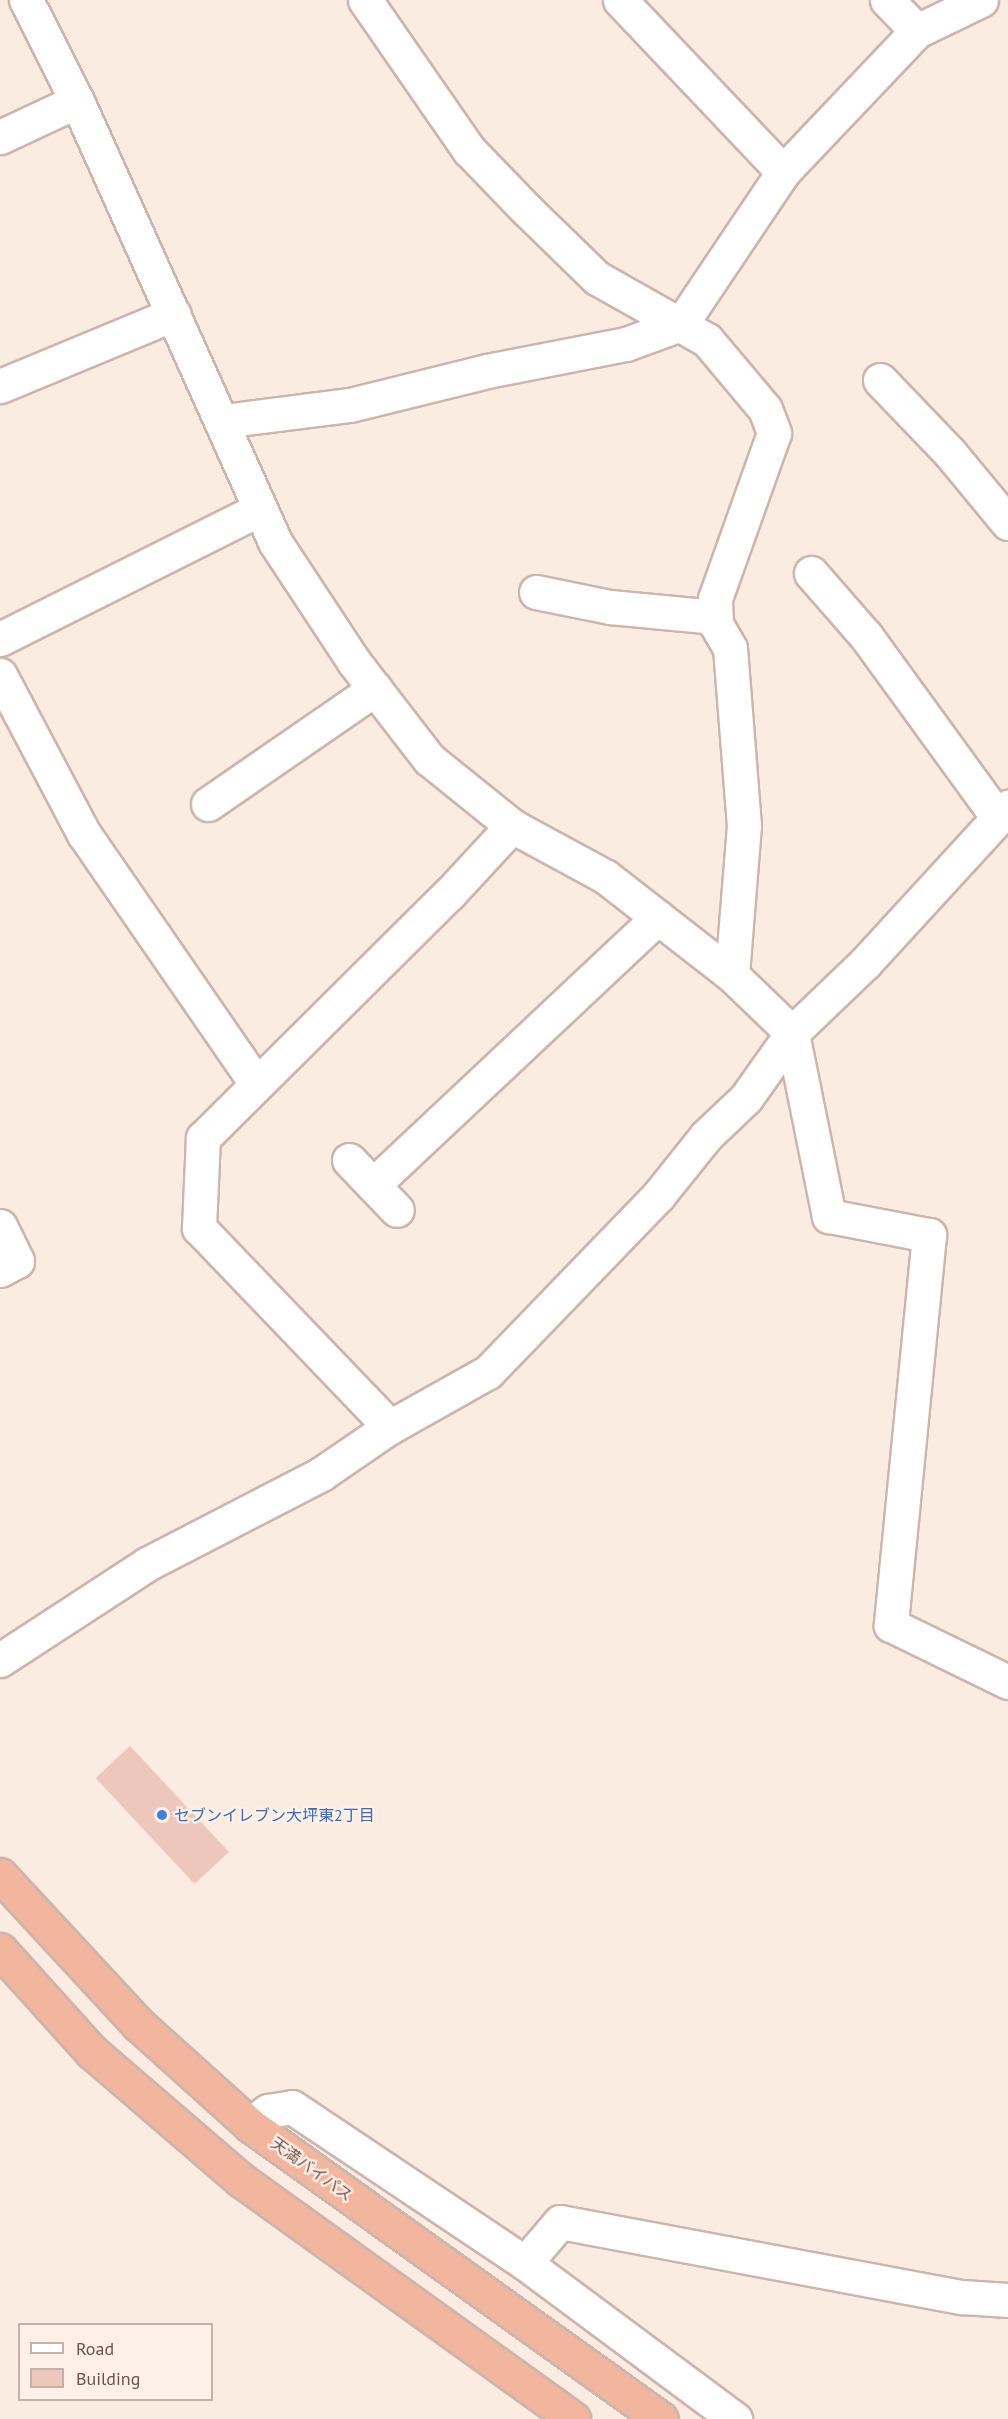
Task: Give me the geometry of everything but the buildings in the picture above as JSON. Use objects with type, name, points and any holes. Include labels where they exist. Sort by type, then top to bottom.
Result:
[{"type":"highway","name":"天満バイパス","points":[[0,1875],[138,2024],[250,2125],[661,2419]]},
{"type":"highway","points":[[0,1950],[92,2052],[241,2180],[573,2419]]},
{"type":"street","points":[[26,0],[174,314],[275,542],[375,689],[429,759],[512,826],[606,877],[732,975],[792,1033],[829,1215],[929,1235],[891,1625],[1008,1682]]},
{"type":"street","points":[[365,0],[469,150],[597,278],[707,340],[728,361],[765,409],[774,433],[715,599],[716,617],[730,648],[744,825],[732,975]]},
{"type":"street","points":[[620,0],[783,172]]},
{"type":"street","points":[[887,0],[917,31]]},
{"type":"street","points":[[223,421],[350,405],[487,371],[626,344],[681,324],[783,172],[917,31],[981,0]]},
{"type":"street","points":[[0,137],[76,102]]},
{"type":"street","points":[[0,386],[174,314]]},
{"type":"street","points":[[880,380],[950,453],[1008,523]]},
{"type":"street","points":[[0,639],[260,509]]},
{"type":"street","points":[[0,1660],[147,1564],[321,1474],[390,1427],[488,1372],[658,1196],[706,1136],[746,1098],[792,1033],[865,963],[1003,812],[867,636],[811,573]]},
{"type":"street","points":[[536,592],[610,607],[716,617]]},
{"type":"street","points":[[0,675],[84,834],[256,1083]]},
{"type":"street","points":[[208,804],[375,689]]},
{"type":"street","points":[[390,1427],[199,1228],[203,1138],[449,894],[512,826]]},
{"type":"street","points":[[373,1185],[658,917]]},
{"type":"street","points":[[349,1160],[397,1210]]},
{"type":"street","points":[[0,1226],[17,1261],[0,1270]]},
{"type":"street","points":[[250,2125],[268,2110],[292,2107],[525,2264],[735,2419]]},
{"type":"street","points":[[525,2264],[560,2222],[962,2297],[1008,2300]]},
{"type":"place","name":"セブンイレブン大坪東2丁目","points":[[162,1815]]}]
